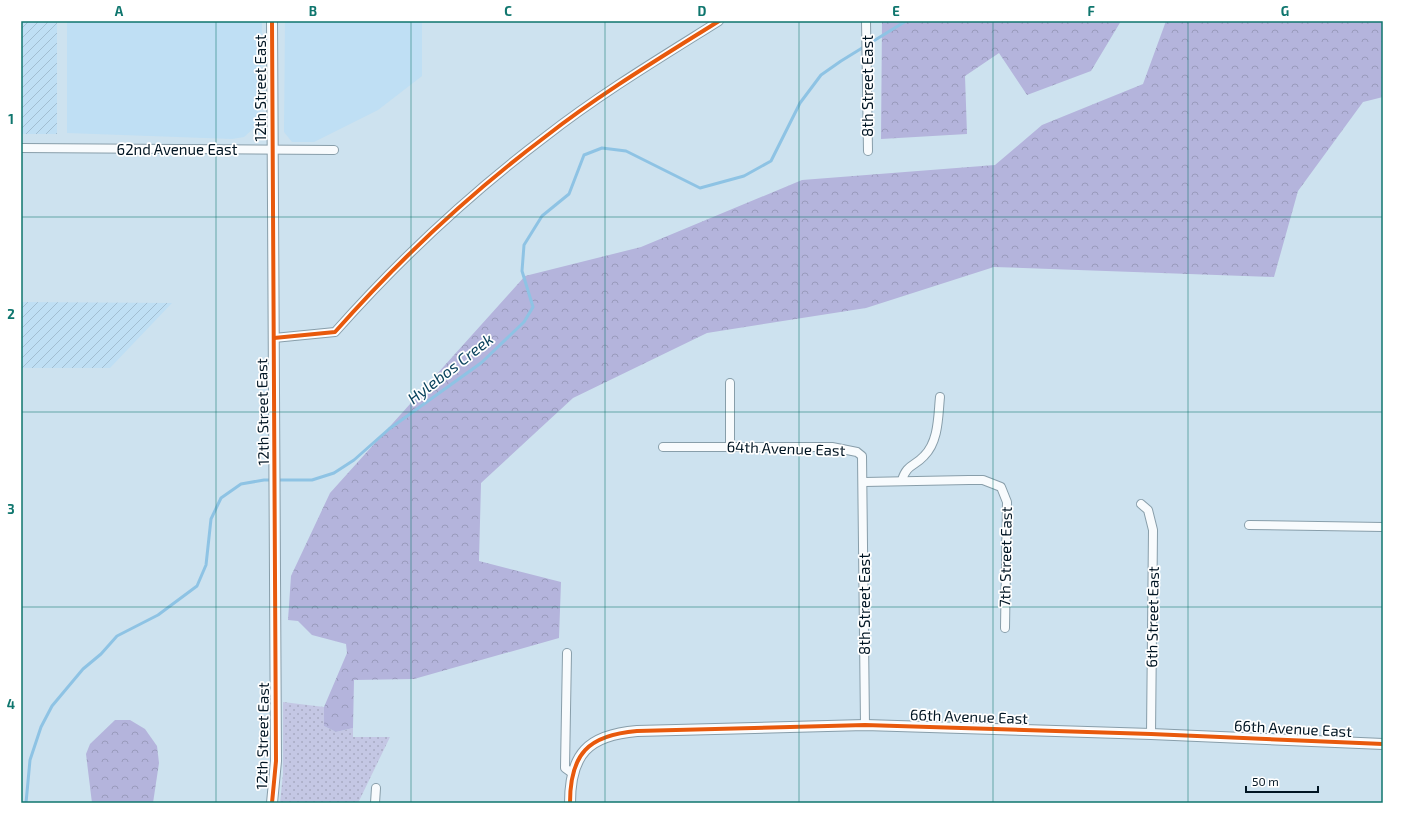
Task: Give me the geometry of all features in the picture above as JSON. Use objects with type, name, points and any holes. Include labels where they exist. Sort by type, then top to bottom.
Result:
[{"type":"street","name":"12th Street East","points":[[272,21],[276,761],[272,803]]},
{"type":"street","points":[[274,338],[335,332],[419,244],[512,162],[581,111],[719,21]]},
{"type":"street","name":"8th Street East","points":[[866,22],[868,151]]},
{"type":"street","name":"62nd Avenue East","points":[[21,148],[334,150]]},
{"type":"street","points":[[730,383],[730,446]]},
{"type":"street","points":[[864,482],[902,480],[905,471],[924,456],[931,446],[938,420],[940,397]]},
{"type":"street","name":"64th Avenue East","points":[[663,447],[832,447],[851,450],[862,456],[864,482]]},
{"type":"street","name":"7th Street East","points":[[902,480],[984,480],[1001,487],[1007,502],[1005,628]]},
{"type":"street","name":"8th Street East","points":[[864,482],[865,726]]},
{"type":"street","name":"6th Street East","points":[[1141,504],[1148,510],[1153,530],[1151,734]]},
{"type":"street","points":[[1249,525],[1383,527]]},
{"type":"street","points":[[567,653],[565,768],[572,773],[570,803]]},
{"type":"street","name":"66th Avenue East","points":[[572,773],[579,758],[588,748],[606,737],[617,733],[865,726],[1151,734],[1383,744]]},
{"type":"street","points":[[376,788],[376,803]]},
{"type":"shaded area","points":[[21,21],[57,21],[57,134],[21,134]]},
{"type":"shaded area","points":[[67,21],[262,21],[260,117],[254,128],[244,137],[232,139],[67,133]]},
{"type":"shaded area","points":[[285,21],[422,21],[422,76],[378,110],[314,142],[292,142],[284,132]]},
{"type":"shaded area","points":[[21,302],[172,303],[110,368],[22,368],[21,478]]},
{"type":"shaded area","points":[[283,702],[324,707],[324,726],[336,732],[353,728],[353,737],[390,737],[358,803],[280,803],[283,774]]},
{"type":"green space","points":[[882,21],[1121,21],[1091,71],[1027,95],[999,53],[965,76],[967,134],[881,139]]},
{"type":"green space","points":[[1166,21],[1383,21],[1383,97],[1363,102],[1298,191],[1274,277],[994,267],[866,308],[707,333],[573,398],[481,483],[479,561],[561,582],[559,638],[414,679],[354,680],[353,728],[336,732],[324,726],[324,707],[347,653],[346,644],[312,635],[298,621],[288,620],[291,576],[330,493],[525,276],[641,247],[802,180],[995,165],[1042,125],[1143,84]]},
{"type":"green space","points":[[115,720],[130,720],[145,729],[157,746],[159,763],[153,803],[92,803],[86,754],[90,744]]},
{"type":"waterway","name":"Hylebos Creek","points":[[26,803],[30,760],[41,727],[52,706],[83,669],[101,654],[117,636],[158,615],[197,586],[206,565],[211,519],[221,498],[241,484],[264,480],[312,480],[334,473],[354,460],[389,429],[481,363],[524,322],[533,307],[522,271],[524,245],[542,216],[569,194],[584,155],[602,148],[626,151],[700,188],[744,176],[771,161],[800,103],[821,75],[906,21]]},
{"type":"cycle path","points":[[272,21],[276,761],[272,803]]},
{"type":"cycle path","points":[[274,338],[335,332],[384,279],[435,229],[516,159],[609,91],[719,21]]},
{"type":"cycle path","points":[[570,803],[574,772],[578,760],[585,750],[594,743],[606,737],[620,733],[637,731],[865,725],[1151,734],[1383,744]]}]
